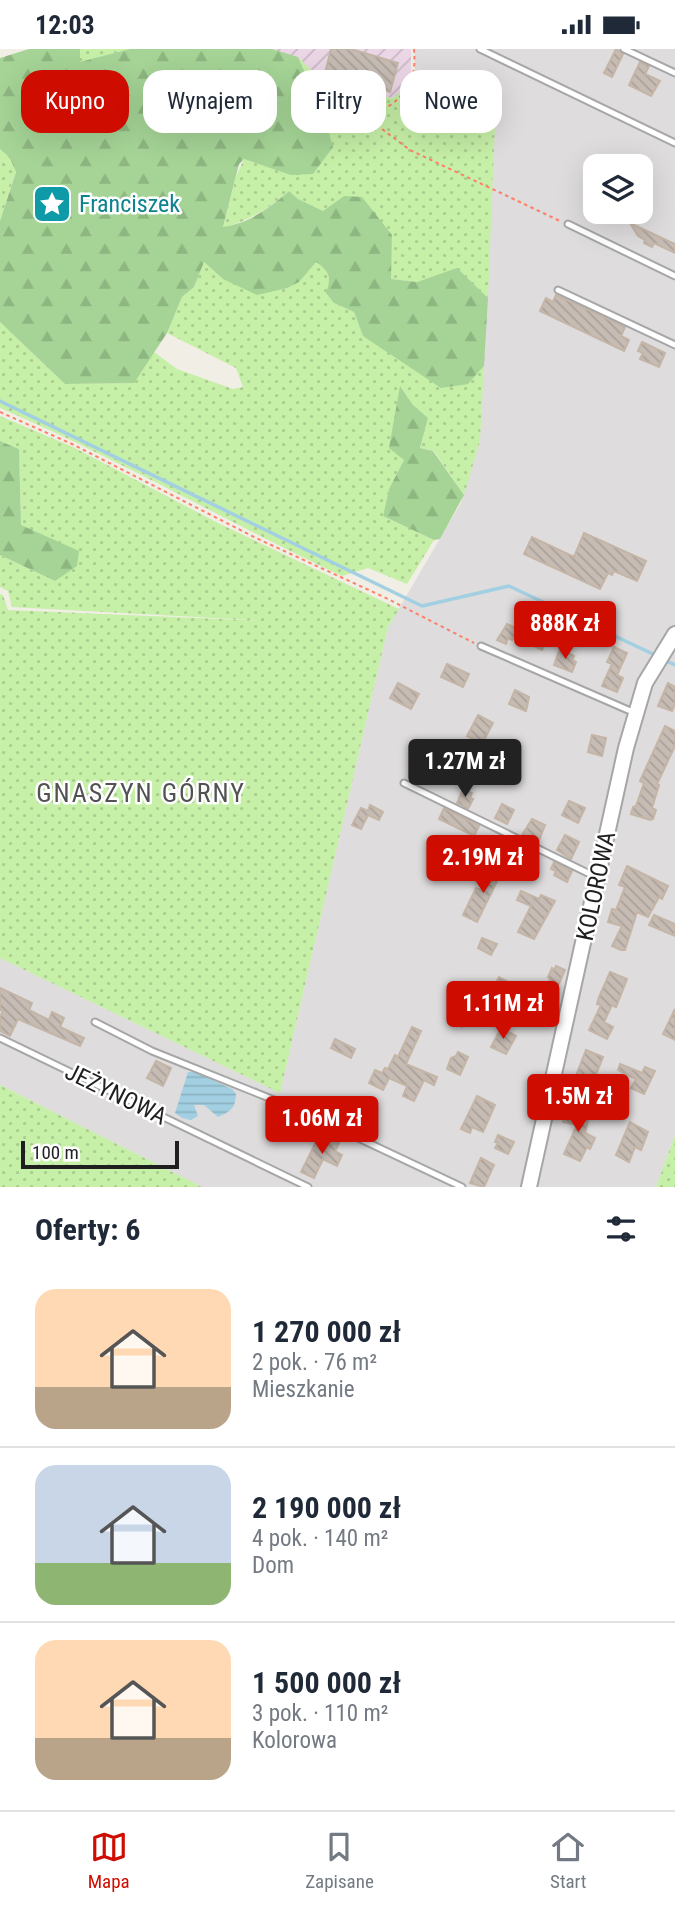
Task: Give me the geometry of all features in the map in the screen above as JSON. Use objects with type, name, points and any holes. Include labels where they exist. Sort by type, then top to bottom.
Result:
[{"type":"street","name":"KOLOROWA","points":[[529,1187],[635,713],[645,683],[675,634]]},
{"type":"lane","points":[[480,49],[675,143]]},
{"type":"lane","points":[[624,49],[675,73]]},
{"type":"lane","points":[[568,225],[675,276]]},
{"type":"lane","points":[[558,289],[675,345]]},
{"type":"lane","points":[[481,646],[635,713]]},
{"type":"lane","points":[[404,783],[597,878]]},
{"type":"lane","points":[[95,1022],[152,1051],[299,1109],[462,1187]]},
{"type":"lane","name":"JEŻYNOWA","points":[[0,1038],[308,1187]]},
{"type":"path","points":[[414,49],[415,65],[411,83],[404,93],[378,114],[376,121],[379,126],[410,151],[568,225]]},
{"type":"path","points":[[0,412],[72,443],[256,538],[384,597],[444,630],[481,646]]},
{"type":"shaded area","points":[[272,49],[411,49],[411,70],[400,70],[400,92],[393,98],[386,97],[386,70],[310,70],[298,58]]},
{"type":"shaded area","points":[[414,49],[675,49],[675,1135],[656,1187],[202,1187],[0,1085],[0,958],[280,1093],[388,627],[461,503],[480,441],[495,133],[502,133],[502,70],[415,70]]},
{"type":"green space","points":[[29,49],[80,49],[80,62],[130,49],[272,49],[298,57],[304,70],[291,70],[291,133],[329,133],[333,147],[313,174],[291,175],[244,159],[239,164],[223,227],[250,218],[289,191],[298,199],[323,211],[344,196],[362,197],[392,235],[391,279],[417,282],[457,268],[488,298],[484,366],[468,384],[441,388],[363,336],[354,312],[334,303],[326,293],[328,275],[316,262],[299,282],[287,288],[257,295],[223,279],[204,262],[194,287],[182,297],[167,333],[134,383],[65,384],[0,322],[0,221],[16,172],[10,158],[0,149],[0,58]]},
{"type":"green space","points":[[80,49],[130,49],[79,63]]},
{"type":"green space","points":[[298,57],[311,70],[304,70]]},
{"type":"green space","points":[[400,92],[400,133],[495,133],[488,298],[457,269],[417,282],[390,279],[392,235],[344,196],[323,211],[298,199],[289,191],[258,213],[223,228],[236,177],[244,159],[266,166],[301,133],[386,133],[386,97],[393,98]]},
{"type":"green space","points":[[0,149],[10,158],[16,171],[0,221]]},
{"type":"green space","points":[[204,262],[223,279],[316,262],[327,270],[334,303],[354,312],[363,336],[468,384],[484,366],[480,441],[464,495],[434,451],[420,448],[428,418],[413,405],[401,387],[404,460],[389,489],[383,516],[434,540],[407,584],[368,568],[342,576],[87,448],[0,408],[0,322],[65,384],[133,383],[154,352],[177,369],[233,389],[243,387],[236,368],[167,333],[182,297],[194,287]]},
{"type":"green space","points":[[400,386],[413,405],[428,418],[420,448],[433,451],[464,495],[440,539],[434,540],[383,516],[389,489],[404,460],[389,448]]},
{"type":"green space","points":[[0,416],[73,447],[220,524],[399,609],[388,627],[280,1093],[0,958],[0,594],[3,595],[8,610],[269,621],[12,607],[8,591],[0,587],[0,555],[55,581],[21,525],[19,449],[0,441]]},
{"type":"green space","points":[[0,441],[19,449],[21,525],[79,551],[77,566],[55,581],[0,555]]},
{"type":"green space","points":[[0,1085],[202,1187],[0,1187]]},
{"type":"green space","points":[[675,1135],[675,1187],[656,1187]]},
{"type":"water","points":[[188,1072],[195,1072],[232,1089],[236,1094],[232,1109],[218,1117],[204,1105],[194,1105],[198,1116],[191,1120],[175,1113]]},
{"type":"building","points":[[331,49],[351,49],[398,63],[390,92],[386,91],[386,70],[326,70]]},
{"type":"building","points":[[616,49],[623,54],[612,77],[604,73]]},
{"type":"building","points":[[640,62],[649,66],[645,74],[660,81],[651,96],[629,85]]},
{"type":"building","points":[[631,224],[675,244],[675,253],[654,243],[652,247],[638,236]]},
{"type":"building","points":[[556,295],[625,327],[621,336],[629,340],[624,351],[540,311],[546,298],[553,302]]},
{"type":"building","points":[[642,342],[665,353],[659,367],[640,359],[643,353],[638,351]]},
{"type":"building","points":[[584,533],[646,561],[637,581],[614,571],[612,575],[608,573],[600,589],[524,554],[532,537],[574,557]]},
{"type":"building","points":[[507,624],[546,642],[542,650],[514,636],[512,640],[508,638],[506,644],[497,640]]},
{"type":"building","points":[[614,647],[627,653],[617,675],[623,678],[617,692],[602,686],[612,664],[607,662]]},
{"type":"building","points":[[560,649],[574,656],[572,660],[576,662],[572,672],[554,665]]},
{"type":"building","points":[[447,664],[469,674],[463,687],[441,677]]},
{"type":"building","points":[[398,683],[419,694],[411,709],[390,698]]},
{"type":"building","points":[[668,683],[675,687],[675,704],[672,711],[658,706]]},
{"type":"building","points":[[515,690],[529,697],[526,711],[509,704]]},
{"type":"building","points":[[478,715],[493,723],[482,744],[467,736]]},
{"type":"building","points":[[665,726],[675,731],[675,746],[657,784],[659,785],[652,808],[656,810],[650,820],[631,814],[644,783],[640,781]]},
{"type":"building","points":[[592,735],[606,738],[602,756],[588,752]]},
{"type":"building","points":[[463,789],[472,793],[470,798],[473,799],[468,809],[457,803]]},
{"type":"building","points":[[569,801],[585,808],[578,823],[562,815]]},
{"type":"building","points":[[502,804],[514,810],[507,824],[495,818]]},
{"type":"building","points":[[370,805],[383,812],[379,820],[368,815],[361,829],[352,825],[361,808],[368,811]]},
{"type":"building","points":[[444,808],[479,826],[474,836],[439,819]]},
{"type":"building","points":[[532,819],[545,825],[538,843],[522,835]]},
{"type":"building","points":[[565,835],[579,842],[571,859],[557,850]]},
{"type":"building","points":[[554,862],[572,871],[567,882],[554,875],[556,871],[551,869]]},
{"type":"building","points":[[489,863],[503,869],[477,922],[463,915],[476,888],[483,891],[492,873],[486,870]]},
{"type":"building","points":[[627,866],[668,886],[648,917],[637,912],[625,950],[621,950],[612,946],[622,926],[608,922],[625,887],[619,885]]},
{"type":"building","points":[[521,891],[539,899],[541,895],[555,901],[534,939],[518,932],[531,906],[517,900]]},
{"type":"building","points":[[654,915],[675,924],[675,936],[649,925]]},
{"type":"building","points":[[482,938],[497,944],[491,955],[478,948]]},
{"type":"building","points":[[556,966],[565,970],[558,986],[549,982],[548,977]]},
{"type":"building","points":[[610,972],[627,979],[616,1007],[612,1005],[604,1022],[613,1027],[607,1039],[589,1030],[601,1005],[597,1004]]},
{"type":"building","points":[[499,977],[508,982],[499,1000],[489,995]]},
{"type":"building","points":[[524,987],[540,995],[533,1009],[517,1001]]},
{"type":"building","points":[[0,988],[32,1003],[29,1010],[49,1020],[52,1012],[64,1018],[60,1027],[84,1038],[80,1046],[18,1019],[10,1036],[0,1031],[3,1011],[0,1010]]},
{"type":"building","points":[[458,1009],[468,1014],[462,1027],[452,1022]]},
{"type":"building","points":[[675,1009],[675,1040],[663,1034]]},
{"type":"building","points":[[412,1027],[421,1031],[406,1064],[437,1077],[434,1085],[424,1080],[414,1101],[403,1096],[407,1086],[389,1078],[383,1090],[369,1083],[375,1070],[382,1073],[385,1068],[388,1069],[395,1055],[398,1057]]},
{"type":"building","points":[[501,1028],[516,1036],[506,1054],[491,1047]]},
{"type":"building","points":[[335,1039],[355,1049],[351,1058],[331,1048]]},
{"type":"building","points":[[586,1050],[603,1057],[593,1082],[596,1083],[590,1099],[570,1091]]},
{"type":"building","points":[[458,1052],[468,1057],[460,1075],[447,1069],[451,1058]]},
{"type":"building","points":[[156,1061],[171,1068],[163,1086],[147,1078]]},
{"type":"building","points":[[620,1064],[642,1073],[645,1067],[655,1071],[644,1094],[631,1088],[636,1079],[618,1070]]},
{"type":"building","points":[[477,1096],[495,1105],[483,1132],[472,1127],[470,1133],[461,1129]]},
{"type":"building","points":[[567,1107],[582,1110],[581,1114],[589,1116],[585,1133],[595,1138],[580,1161],[564,1154],[577,1125],[563,1122]]},
{"type":"building","points":[[630,1122],[648,1132],[641,1150],[635,1147],[629,1162],[616,1155]]},
{"type":"building","points":[[325,1134],[339,1143],[335,1151],[342,1155],[337,1166],[323,1159],[314,1178],[301,1172],[316,1142],[321,1144]]},
{"type":"building","points":[[498,1135],[514,1142],[508,1154],[495,1148]]},
{"type":"building","points":[[481,1158],[494,1165],[484,1187],[470,1183]]},
{"type":"waterway","points":[[0,401],[422,606],[509,586],[657,656]]},
{"type":"waterway","points":[[664,660],[675,665]]},
{"type":"place","name":"Franciszek","points":[[52,204]]},
{"type":"district","name":"GNASZYN GÓRNY","points":[[141,793]]}]
